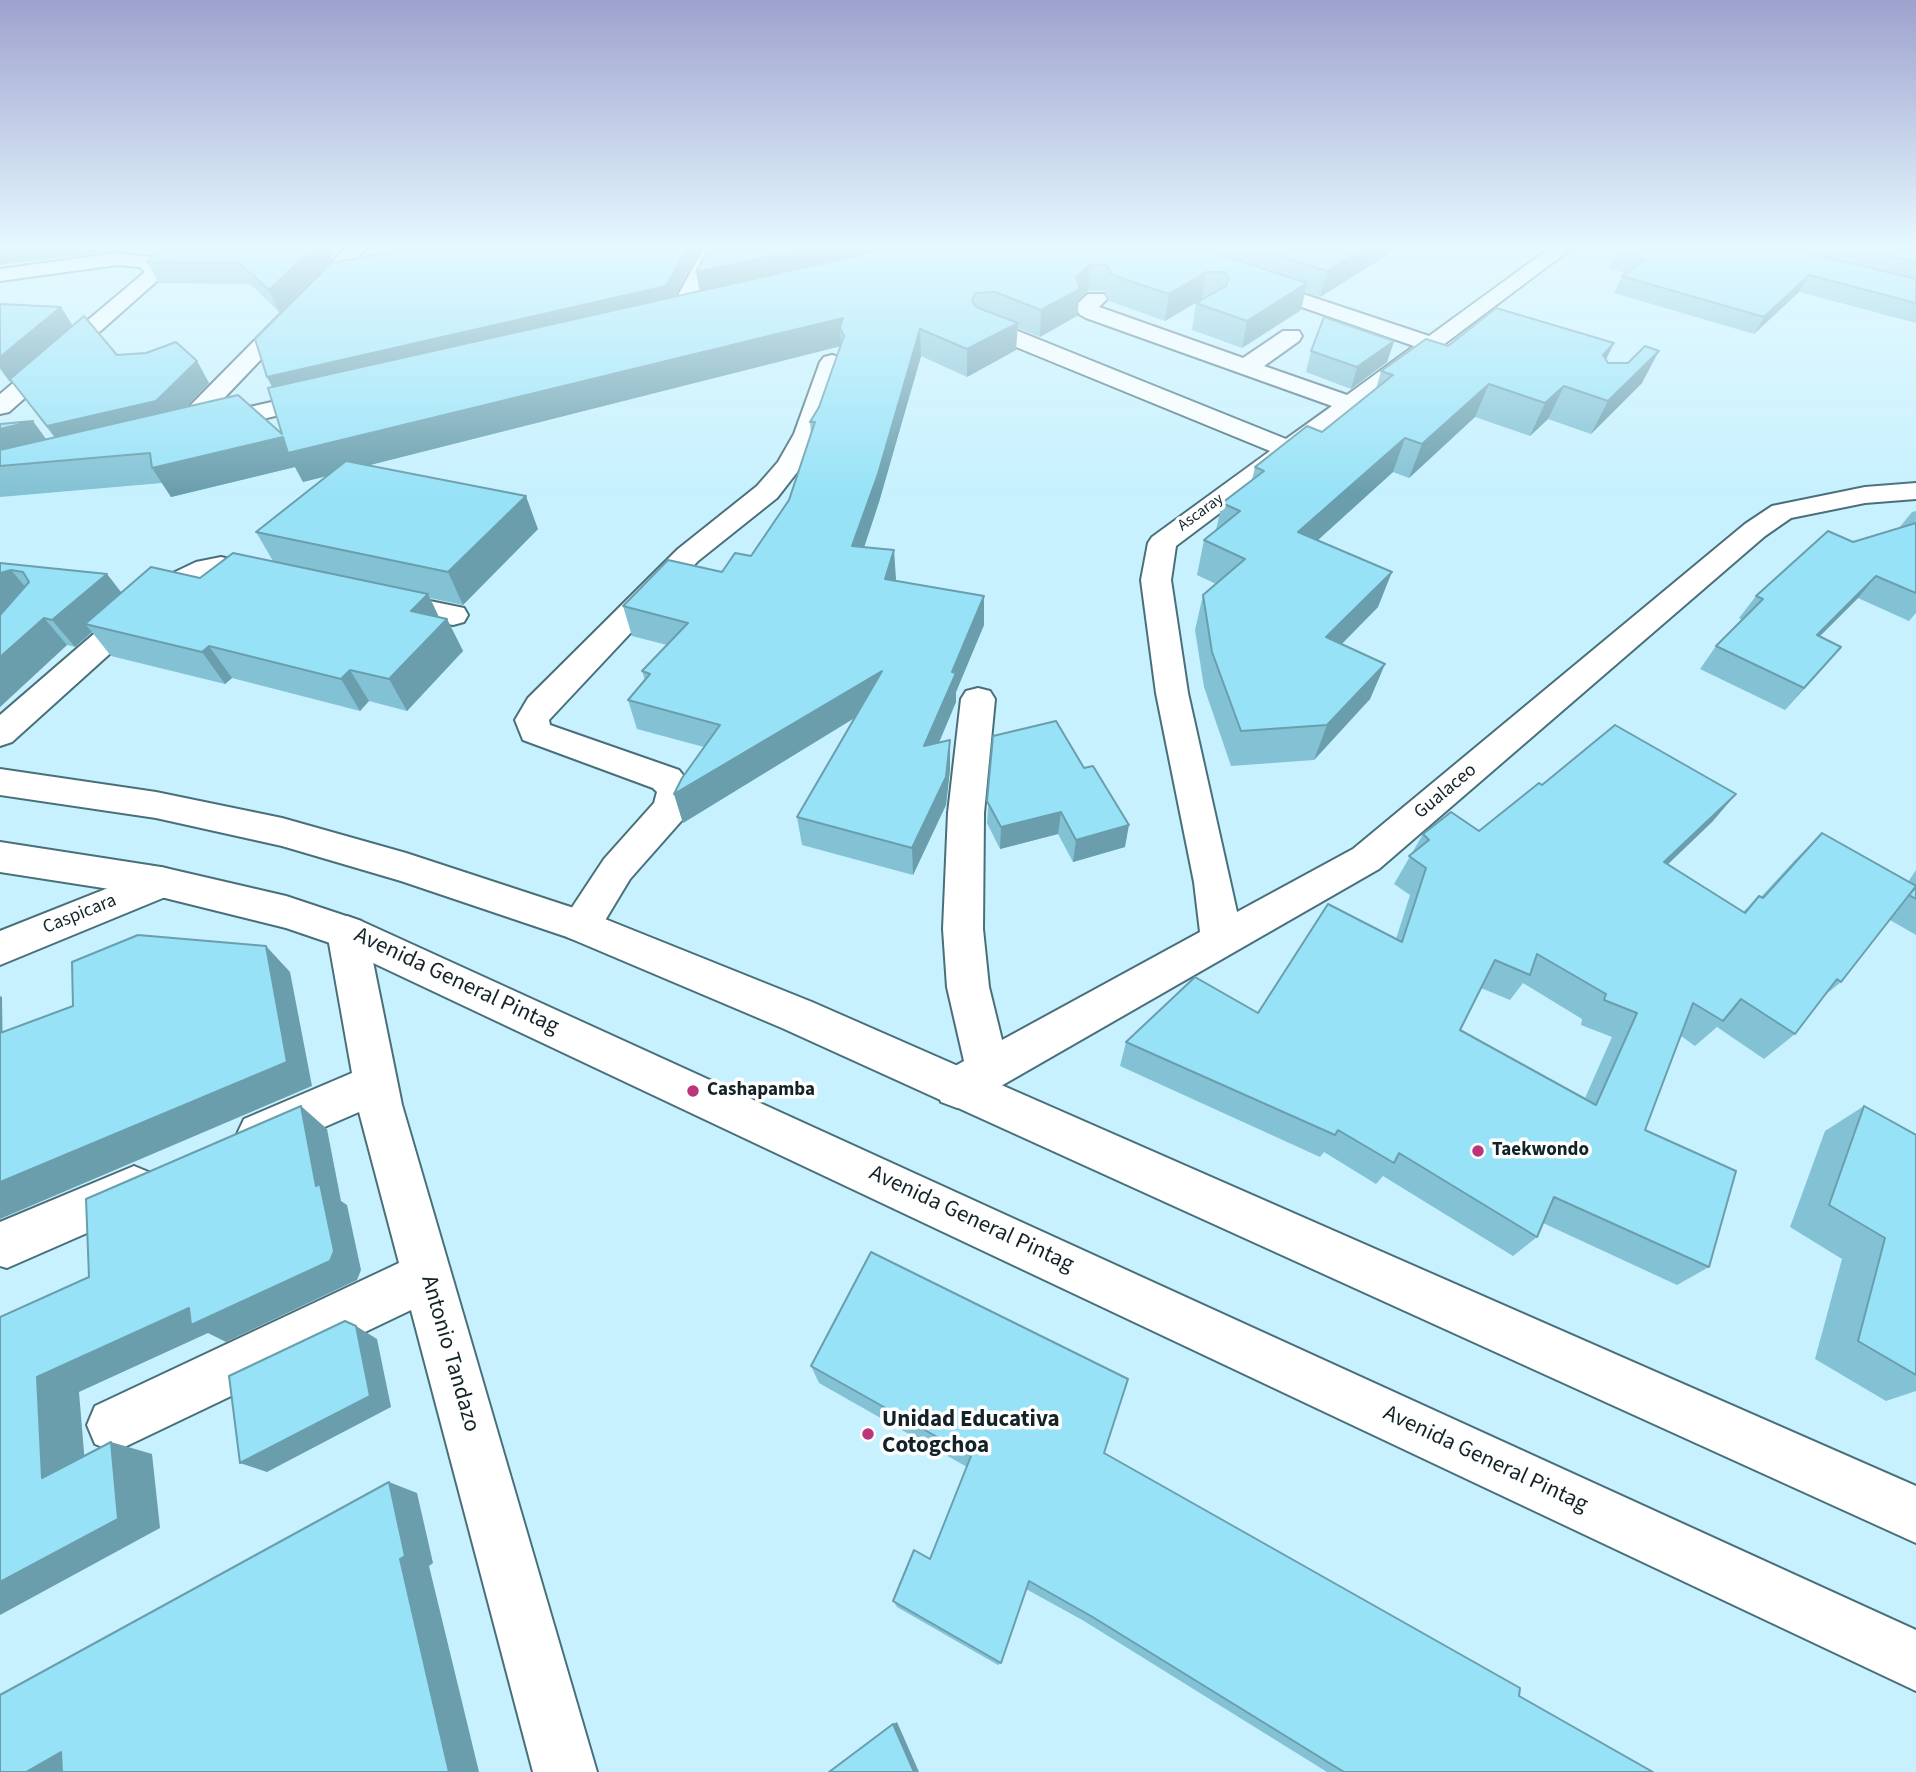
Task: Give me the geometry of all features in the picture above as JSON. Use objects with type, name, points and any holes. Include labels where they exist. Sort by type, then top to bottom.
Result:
[{"type":"main road","points":[[0,407],[94,328]]},
{"type":"main road","points":[[178,432],[278,328]]},
{"type":"main road","points":[[989,328],[1288,449]]},
{"type":"main road","points":[[1136,328],[1349,404]]},
{"type":"main road","points":[[1160,337],[1176,328]]},
{"type":"main road","points":[[1383,328],[1431,344]]},
{"type":"main road","name":"Ascaray","points":[[1221,940],[1213,882],[1172,693],[1156,580],[1162,543],[1431,344],[1469,328]]},
{"type":"main road","points":[[1246,367],[1291,336]]},
{"type":"main road","points":[[581,926],[617,869],[670,809],[676,789],[666,779],[536,733],[532,720],[540,706],[688,555],[767,492],[789,465],[807,434],[832,362]]},
{"type":"main road","points":[[0,381],[40,375]]},
{"type":"main road","points":[[152,438],[341,393]]},
{"type":"main road","name":"Gualaceo","points":[[973,1079],[1366,859],[1755,530],[1782,512],[1865,495],[1916,491]]},
{"type":"main road","points":[[0,734],[164,588],[190,574],[221,566],[289,581]]},
{"type":"main road","points":[[358,595],[453,615]]},
{"type":"main road","points":[[973,1079],[963,929],[966,813],[978,699]]},
{"type":"main road","points":[[0,782],[156,805],[282,832],[406,868],[581,926],[797,1015],[973,1079],[1916,1515]]},
{"type":"main road","name":"Avenida General Pintag","points":[[0,857],[161,882],[286,912],[347,932],[1916,1661]]},
{"type":"main road","name":"Caspicara","points":[[0,948],[161,882]]},
{"type":"main road","name":"Antonio Tandazo","points":[[347,932],[376,1083],[565,1772]]},
{"type":"main road","points":[[221,1151],[376,1083]]},
{"type":"main road","points":[[8,1244],[170,1173]]},
{"type":"main road","points":[[114,1425],[427,1276]]},
{"type":"building","points":[[0,328],[36,328],[0,357]]},
{"type":"building","points":[[70,328],[94,328],[117,355],[146,353],[176,342],[197,361],[156,401],[47,426],[10,379]]},
{"type":"building","points":[[266,328],[483,328],[267,377],[255,339]]},
{"type":"building","points":[[537,328],[803,328],[288,453],[283,437],[152,468],[150,453],[0,466],[0,450],[238,395],[282,434],[268,388]]},
{"type":"building","points":[[840,328],[1009,328],[967,349],[920,329],[878,474],[852,546],[894,550],[885,579],[984,596],[952,672],[956,673],[924,746],[950,740],[946,777],[912,848],[797,817],[882,671],[674,794],[682,778],[720,725],[628,700],[650,674],[642,671],[688,623],[623,606],[668,560],[722,572],[735,553],[751,556],[789,500],[815,422],[810,422],[819,407],[844,336]]},
{"type":"building","points":[[1320,328],[1355,328],[1394,341],[1357,367],[1311,351]]},
{"type":"building","points":[[1471,328],[1562,328],[1614,343],[1603,355],[1608,363],[1628,363],[1645,346],[1659,351],[1608,401],[1564,386],[1545,403],[1489,384],[1422,444],[1405,438],[1298,532],[1392,572],[1326,637],[1385,664],[1327,725],[1241,731],[1212,652],[1203,595],[1245,559],[1204,540],[1240,511],[1222,503],[1264,471],[1255,467],[1307,426],[1322,432],[1393,375],[1381,371],[1426,339],[1448,346]]},
{"type":"building","points":[[33,421],[0,429],[0,424]]},
{"type":"building","points":[[346,461],[526,496],[448,572],[256,532]]},
{"type":"building","points":[[1916,523],[1916,593],[1876,576],[1817,635],[1841,647],[1804,688],[1716,646],[1763,599],[1756,596],[1828,531],[1853,542]]},
{"type":"building","points":[[233,553],[428,594],[411,611],[447,619],[389,679],[350,670],[341,679],[209,646],[202,652],[85,624],[151,567],[200,578]]},
{"type":"building","points":[[0,563],[107,574],[52,620],[44,618],[0,657],[0,615],[29,582],[23,572],[11,570],[0,573]]},
{"type":"building","points":[[1056,721],[1084,768],[1093,766],[1129,825],[1076,840],[1061,812],[1001,827],[987,801],[993,736]]},
{"type":"building","points":[[1615,725],[1736,794],[1664,862],[1745,913],[1759,896],[1763,898],[1822,833],[1916,886],[1841,982],[1837,979],[1795,1034],[1741,999],[1723,1021],[1693,1003],[1645,1130],[1736,1171],[1709,1267],[1554,1197],[1537,1237],[1399,1153],[1394,1163],[1338,1130],[1335,1135],[1126,1042],[1195,977],[1258,1013],[1328,904],[1402,942],[1426,868],[1409,856],[1429,840],[1423,834],[1451,812],[1479,831],[1539,783],[1542,785]],"holes":[[[1537,954],[1606,994],[1604,1000],[1637,1013],[1596,1105],[1460,1030],[1495,960],[1530,975]]]},
{"type":"building","points":[[1916,887],[1916,899],[1909,895]]},
{"type":"building","points":[[138,935],[266,946],[287,1062],[0,1182],[0,1033],[73,1006],[72,962]]},
{"type":"building","points":[[301,1106],[316,1186],[320,1184],[334,1251],[330,1261],[191,1325],[189,1308],[37,1377],[42,1478],[111,1442],[118,1519],[0,1582],[0,1317],[89,1277],[86,1199]]},
{"type":"building","points":[[1864,1106],[1916,1135],[1916,1375],[1858,1341],[1885,1238],[1829,1205]]},
{"type":"building","points":[[871,1252],[1128,1379],[1104,1453],[1520,1688],[1519,1696],[1653,1772],[1344,1772],[1091,1616],[1029,1581],[1001,1663],[893,1601],[914,1550],[930,1559],[971,1456],[811,1366]]},
{"type":"building","points":[[345,1321],[356,1326],[370,1396],[240,1463],[229,1376]]},
{"type":"building","points":[[389,1482],[405,1556],[400,1559],[449,1772],[62,1772],[61,1752],[26,1772],[0,1772],[0,1695]]},
{"type":"building","points":[[893,1724],[914,1772],[829,1772]]},
{"type":"place","name":"Cashapamba","points":[[693,1091]]},
{"type":"place","name":"Taekwondo","points":[[1478,1151]]},
{"type":"place","name":"Unidad Educativa Cotogchoa","points":[[868,1434]]}]
